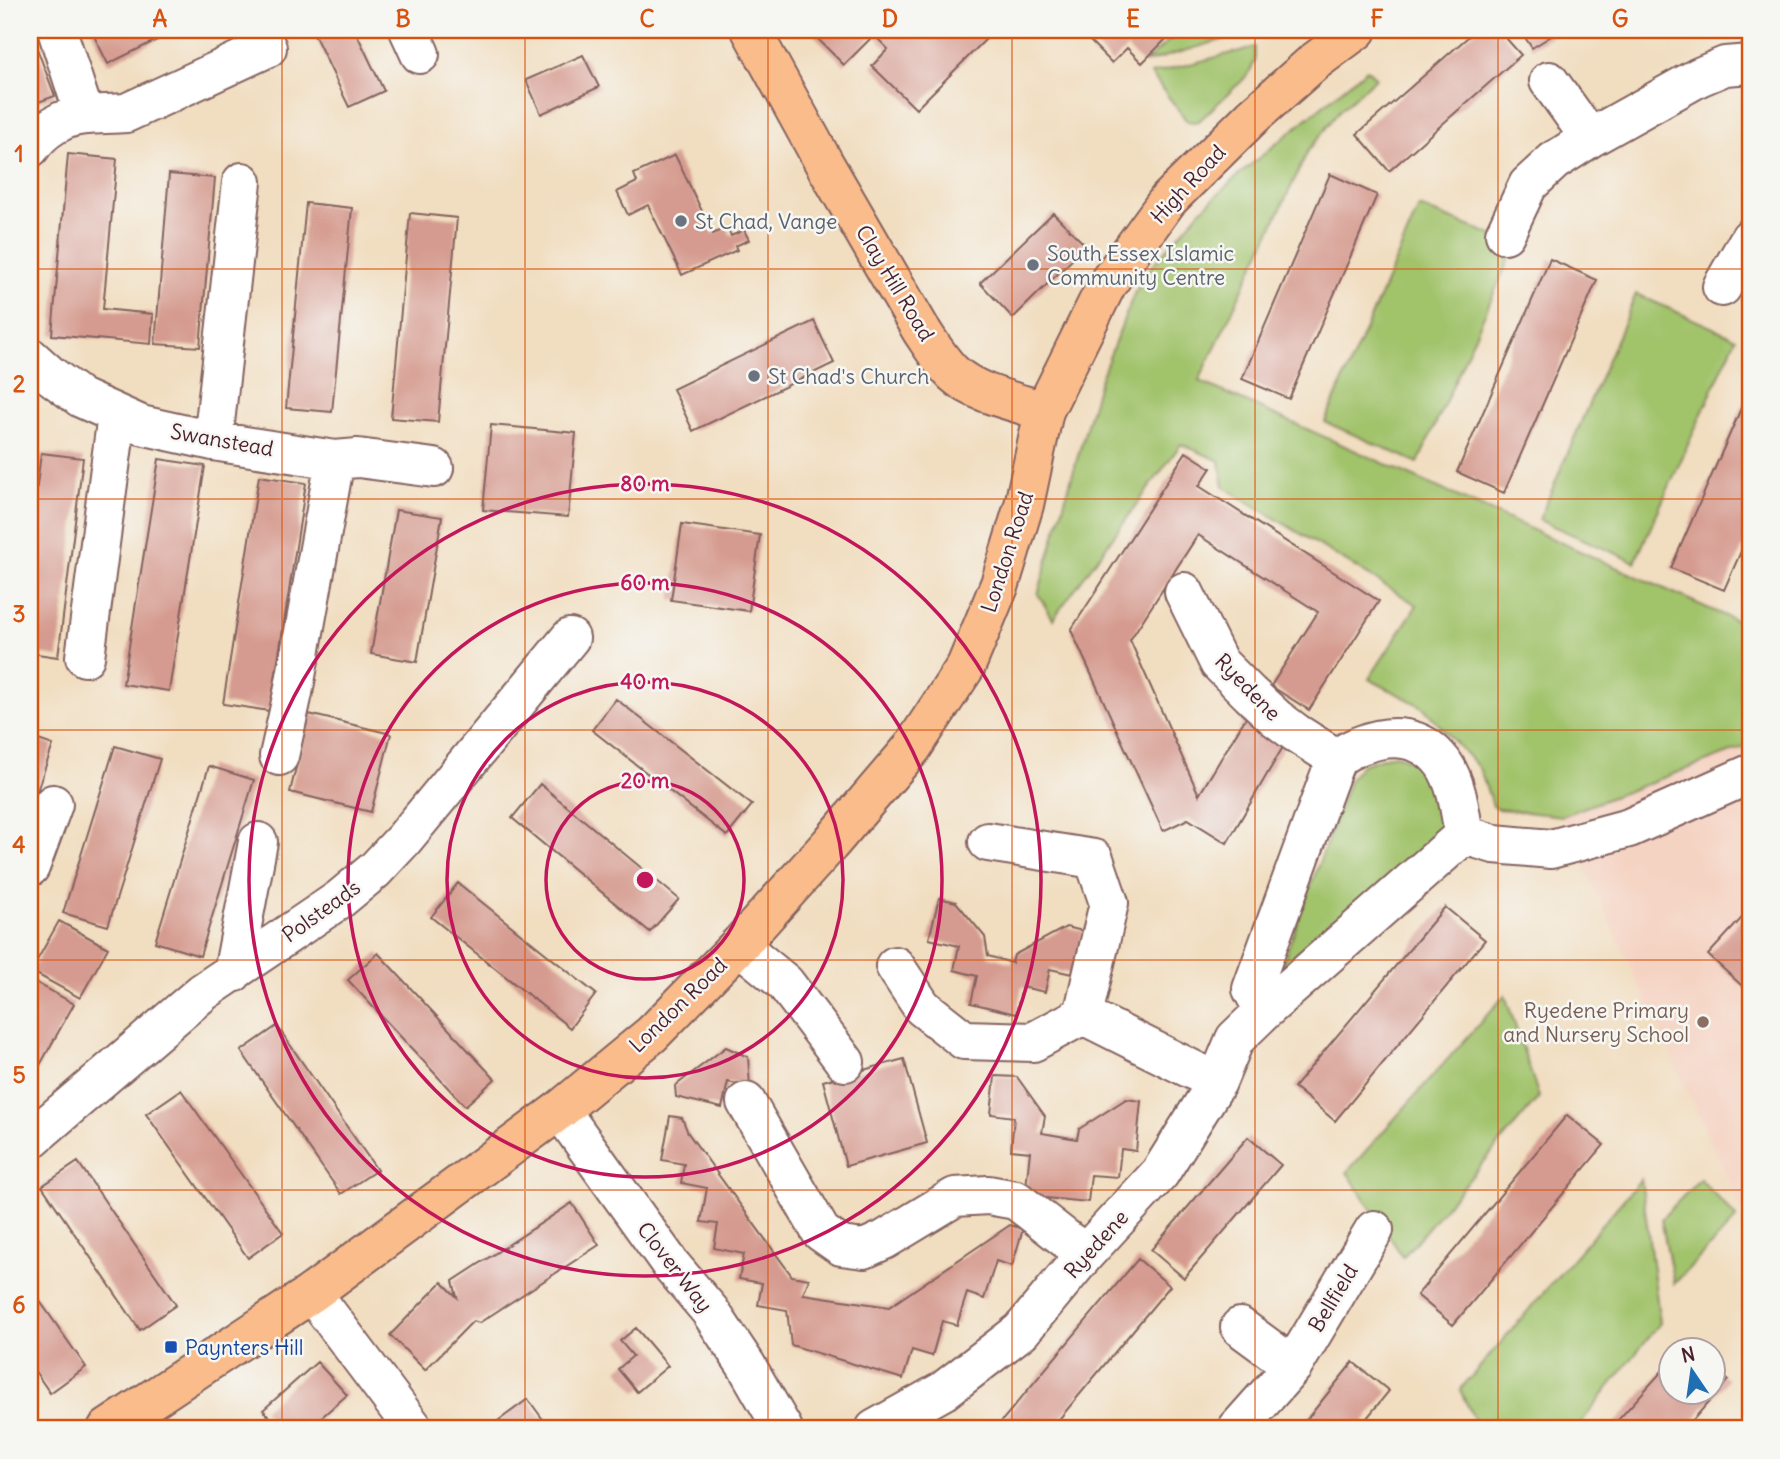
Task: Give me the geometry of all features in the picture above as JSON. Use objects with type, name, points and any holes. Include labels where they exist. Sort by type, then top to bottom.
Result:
[{"type":"main road","name":"Clay Hill Road","points":[[751,30],[824,163],[937,353],[954,374],[984,392],[1044,411]]},
{"type":"main road","name":"High Road","points":[[1044,411],[1107,284],[1168,200],[1253,116],[1314,62],[1357,30]]},
{"type":"main road","name":"London Road","points":[[107,1429],[312,1293],[560,1110],[652,1034],[739,944],[912,748],[966,666],[1000,584],[1024,505],[1044,411]]},
{"type":"street","points":[[57,30],[84,114]]},
{"type":"street","points":[[30,148],[49,128],[72,117],[125,113],[267,48]]},
{"type":"street","points":[[1505,234],[1528,185],[1554,161],[1699,77],[1725,66],[1750,64]]},
{"type":"street","points":[[1549,81],[1590,138]]},
{"type":"street","points":[[213,441],[242,182]]},
{"type":"street","points":[[1722,287],[1750,238]]},
{"type":"street","name":"Swanstead","points":[[30,357],[81,398],[141,425],[213,441],[335,460],[358,458],[434,468]]},
{"type":"street","points":[[85,657],[117,415]]},
{"type":"street","points":[[279,756],[335,460]]},
{"type":"street","name":"Ryedene","points":[[1184,592],[1219,663],[1276,718],[1338,759]]},
{"type":"street","name":"Polsteads","points":[[30,1140],[203,992],[340,899],[375,870],[404,839],[570,638]]},
{"type":"street","points":[[1264,1011],[1252,989],[1327,783],[1338,759],[1352,749],[1376,739],[1402,737],[1426,746],[1442,762],[1452,781],[1464,835],[1494,844],[1551,849],[1629,828],[1750,774]]},
{"type":"street","points":[[30,867],[52,804]]},
{"type":"street","name":"Ryedene","points":[[875,1429],[943,1391],[1021,1331],[1085,1254],[1160,1173],[1217,1082],[1235,1039],[1464,835]]},
{"type":"street","points":[[233,973],[258,842]]},
{"type":"street","points":[[895,966],[922,1007],[964,1040],[1033,1042],[1083,1015],[1109,903],[1094,859],[988,842]]},
{"type":"street","points":[[739,944],[785,983],[845,1062]]},
{"type":"street","points":[[1083,1015],[1217,1082]]},
{"type":"street","points":[[746,1102],[821,1232],[841,1247],[864,1249],[884,1240],[955,1197],[988,1195],[1016,1200],[1085,1254]]},
{"type":"street","name":"Clover Way","points":[[560,1110],[671,1265],[710,1311],[746,1365],[783,1429]]},
{"type":"street","name":"Bellfield","points":[[1237,1429],[1293,1366],[1374,1230]]},
{"type":"street","points":[[312,1293],[414,1429]]},
{"type":"street","points":[[1240,1327],[1293,1366]]},
{"type":"shaded area","name":"Ryedene Primary and Nursery School","points":[[1750,693],[1750,1228],[1546,782]]},
{"type":"green space","points":[[1181,30],[1248,30],[1249,32],[1144,63]]},
{"type":"green space","points":[[1255,47],[1255,61],[1248,75],[1199,121],[1187,121],[1151,74]]},
{"type":"green space","points":[[1367,69],[1376,78],[1340,110],[1308,151],[1199,381],[1750,627],[1750,745],[1562,816],[1498,809],[1493,806],[1479,768],[1423,707],[1369,679],[1417,605],[1224,487],[1220,461],[1181,444],[1053,619],[1038,594],[1099,383],[1134,294],[1150,268],[1203,208],[1242,172]]},
{"type":"green space","points":[[1419,207],[1516,244],[1418,463],[1325,422]]},
{"type":"green space","points":[[1636,294],[1736,338],[1635,562],[1539,520]]},
{"type":"green space","points":[[1394,754],[1434,769],[1448,818],[1441,833],[1274,986],[1350,779],[1361,765]]},
{"type":"green space","points":[[1505,995],[1539,1097],[1403,1257],[1347,1172]]},
{"type":"green space","points":[[1641,1179],[1660,1323],[1576,1429],[1479,1429],[1460,1390]]},
{"type":"green space","points":[[1700,1179],[1737,1218],[1674,1284],[1661,1219]]},
{"type":"building","points":[[30,30],[55,96],[30,105]]},
{"type":"building","points":[[91,30],[177,30],[108,64]]},
{"type":"building","points":[[312,30],[355,30],[384,91],[349,107]]},
{"type":"building","points":[[819,30],[980,30],[988,37],[916,109],[872,66],[888,49],[874,35],[844,65],[814,35]]},
{"type":"building","points":[[1079,30],[1175,30],[1142,63],[1127,48],[1112,63]]},
{"type":"building","points":[[1476,30],[1499,30],[1521,55],[1389,171],[1357,134]]},
{"type":"building","points":[[1520,30],[1561,30],[1532,48]]},
{"type":"building","points":[[583,55],[599,87],[541,114],[526,80]]},
{"type":"building","points":[[68,154],[117,159],[103,309],[153,314],[151,344],[52,335]]},
{"type":"building","name":"St Chad, Vange","points":[[675,155],[713,234],[727,227],[731,236],[744,230],[749,240],[735,246],[737,250],[682,275],[648,205],[628,215],[617,192],[637,182],[634,174]]},
{"type":"building","points":[[169,174],[215,178],[200,347],[155,344]]},
{"type":"building","points":[[1330,174],[1377,195],[1289,399],[1242,379]]},
{"type":"building","points":[[306,203],[352,208],[332,412],[286,408]]},
{"type":"building","points":[[410,213],[457,218],[438,422],[391,418]]},
{"type":"building","name":"South Essex Islamic Community Centre","points":[[1053,213],[1086,246],[1013,318],[980,283]]},
{"type":"building","points":[[1550,259],[1597,280],[1504,493],[1457,472]]},
{"type":"building","name":"St Chad's Church","points":[[814,321],[834,363],[693,431],[673,389]]},
{"type":"building","points":[[1750,388],[1750,531],[1724,590],[1671,568]]},
{"type":"building","points":[[491,425],[576,433],[568,517],[483,510]]},
{"type":"building","points":[[1186,452],[1211,468],[1199,486],[1379,601],[1309,710],[1271,686],[1318,612],[1198,535],[1130,640],[1199,795],[1248,714],[1287,740],[1227,843],[1188,819],[1163,831],[1071,630]]},
{"type":"building","points":[[41,453],[83,458],[58,657],[30,653],[30,542]]},
{"type":"building","points":[[159,459],[205,466],[169,691],[123,684]]},
{"type":"building","points":[[259,476],[306,483],[270,711],[223,704]]},
{"type":"building","points":[[396,510],[442,517],[417,662],[371,654]]},
{"type":"building","points":[[682,524],[760,535],[749,611],[671,600]]},
{"type":"building","points":[[616,699],[752,805],[727,836],[592,730]]},
{"type":"building","points":[[309,714],[391,734],[371,812],[290,792]]},
{"type":"building","points":[[30,737],[53,745],[30,811]]},
{"type":"building","points":[[115,746],[160,759],[108,926],[63,913]]},
{"type":"building","points":[[209,766],[254,780],[200,956],[155,942]]},
{"type":"building","points":[[540,784],[679,899],[650,932],[512,818]]},
{"type":"building","points":[[458,883],[596,994],[570,1028],[431,917]]},
{"type":"building","points":[[939,898],[956,902],[985,937],[988,956],[1012,963],[1014,955],[1066,927],[1083,931],[1072,974],[1050,969],[1045,992],[1022,987],[1016,1014],[971,1003],[977,976],[954,970],[959,946],[929,939]]},
{"type":"building","points":[[1445,907],[1485,940],[1335,1121],[1294,1087]]},
{"type":"building","points":[[1750,909],[1750,993],[1708,955]]},
{"type":"building","points":[[59,921],[108,948],[80,998],[31,971]]},
{"type":"building","points":[[378,953],[495,1079],[465,1106],[348,980]]},
{"type":"building","points":[[35,982],[74,1004],[30,1083],[30,991]]},
{"type":"building","points":[[277,1026],[377,1170],[341,1194],[241,1051]]},
{"type":"building","points":[[726,1047],[748,1057],[750,1087],[728,1082],[722,1108],[676,1097],[675,1086]]},
{"type":"building","points":[[904,1059],[927,1143],[846,1166],[823,1081]]},
{"type":"building","points":[[995,1076],[1017,1077],[1045,1116],[1042,1133],[1077,1139],[1079,1129],[1126,1099],[1141,1101],[1136,1151],[1121,1149],[1118,1177],[1091,1175],[1088,1202],[1025,1196],[1030,1152],[1011,1150],[1014,1117],[991,1114]]},
{"type":"building","points":[[181,1090],[283,1233],[248,1258],[146,1114]]},
{"type":"building","points":[[1567,1115],[1604,1145],[1453,1325],[1417,1295]]},
{"type":"building","points":[[670,1116],[682,1118],[688,1133],[792,1276],[809,1279],[803,1294],[889,1307],[1010,1225],[1023,1229],[1012,1266],[996,1261],[984,1299],[967,1293],[957,1325],[942,1321],[932,1356],[912,1350],[903,1379],[791,1345],[787,1310],[758,1305],[762,1283],[739,1279],[744,1254],[714,1248],[718,1224],[701,1222],[707,1188],[681,1183],[684,1164],[662,1160]]},
{"type":"building","points":[[1248,1137],[1281,1165],[1184,1278],[1151,1250]]},
{"type":"building","points":[[78,1162],[176,1305],[140,1330],[42,1186]]},
{"type":"building","points":[[572,1203],[599,1245],[479,1323],[473,1321],[425,1370],[390,1335],[442,1282],[457,1297],[453,1281]]},
{"type":"building","points":[[1138,1259],[1170,1286],[1051,1429],[1008,1429],[1000,1423]]},
{"type":"building","points":[[30,1287],[86,1367],[50,1393],[30,1364]]},
{"type":"building","points":[[636,1328],[668,1366],[637,1392],[618,1369],[633,1356],[620,1341]]},
{"type":"building","points":[[317,1362],[347,1395],[308,1429],[281,1429],[263,1410]]},
{"type":"building","points":[[1353,1362],[1389,1391],[1358,1429],[1299,1429]]},
{"type":"building","points":[[1658,1376],[1658,1406],[1705,1406],[1685,1429],[1610,1429]]},
{"type":"building","points":[[528,1399],[550,1429],[487,1429]]},
{"type":"building","points":[[267,1418],[277,1429],[254,1429]]},
{"type":"place","name":"St Chad, Vange","points":[[681,221]]},
{"type":"place","name":"South Essex Islamic Community Centre","points":[[1033,265]]},
{"type":"place","name":"St Chad's Church","points":[[754,376]]},
{"type":"place","name":"Ryedene Primary and Nursery School","points":[[1703,1022]]},
{"type":"place","name":"Paynters Hill","points":[[171,1347]]}]
